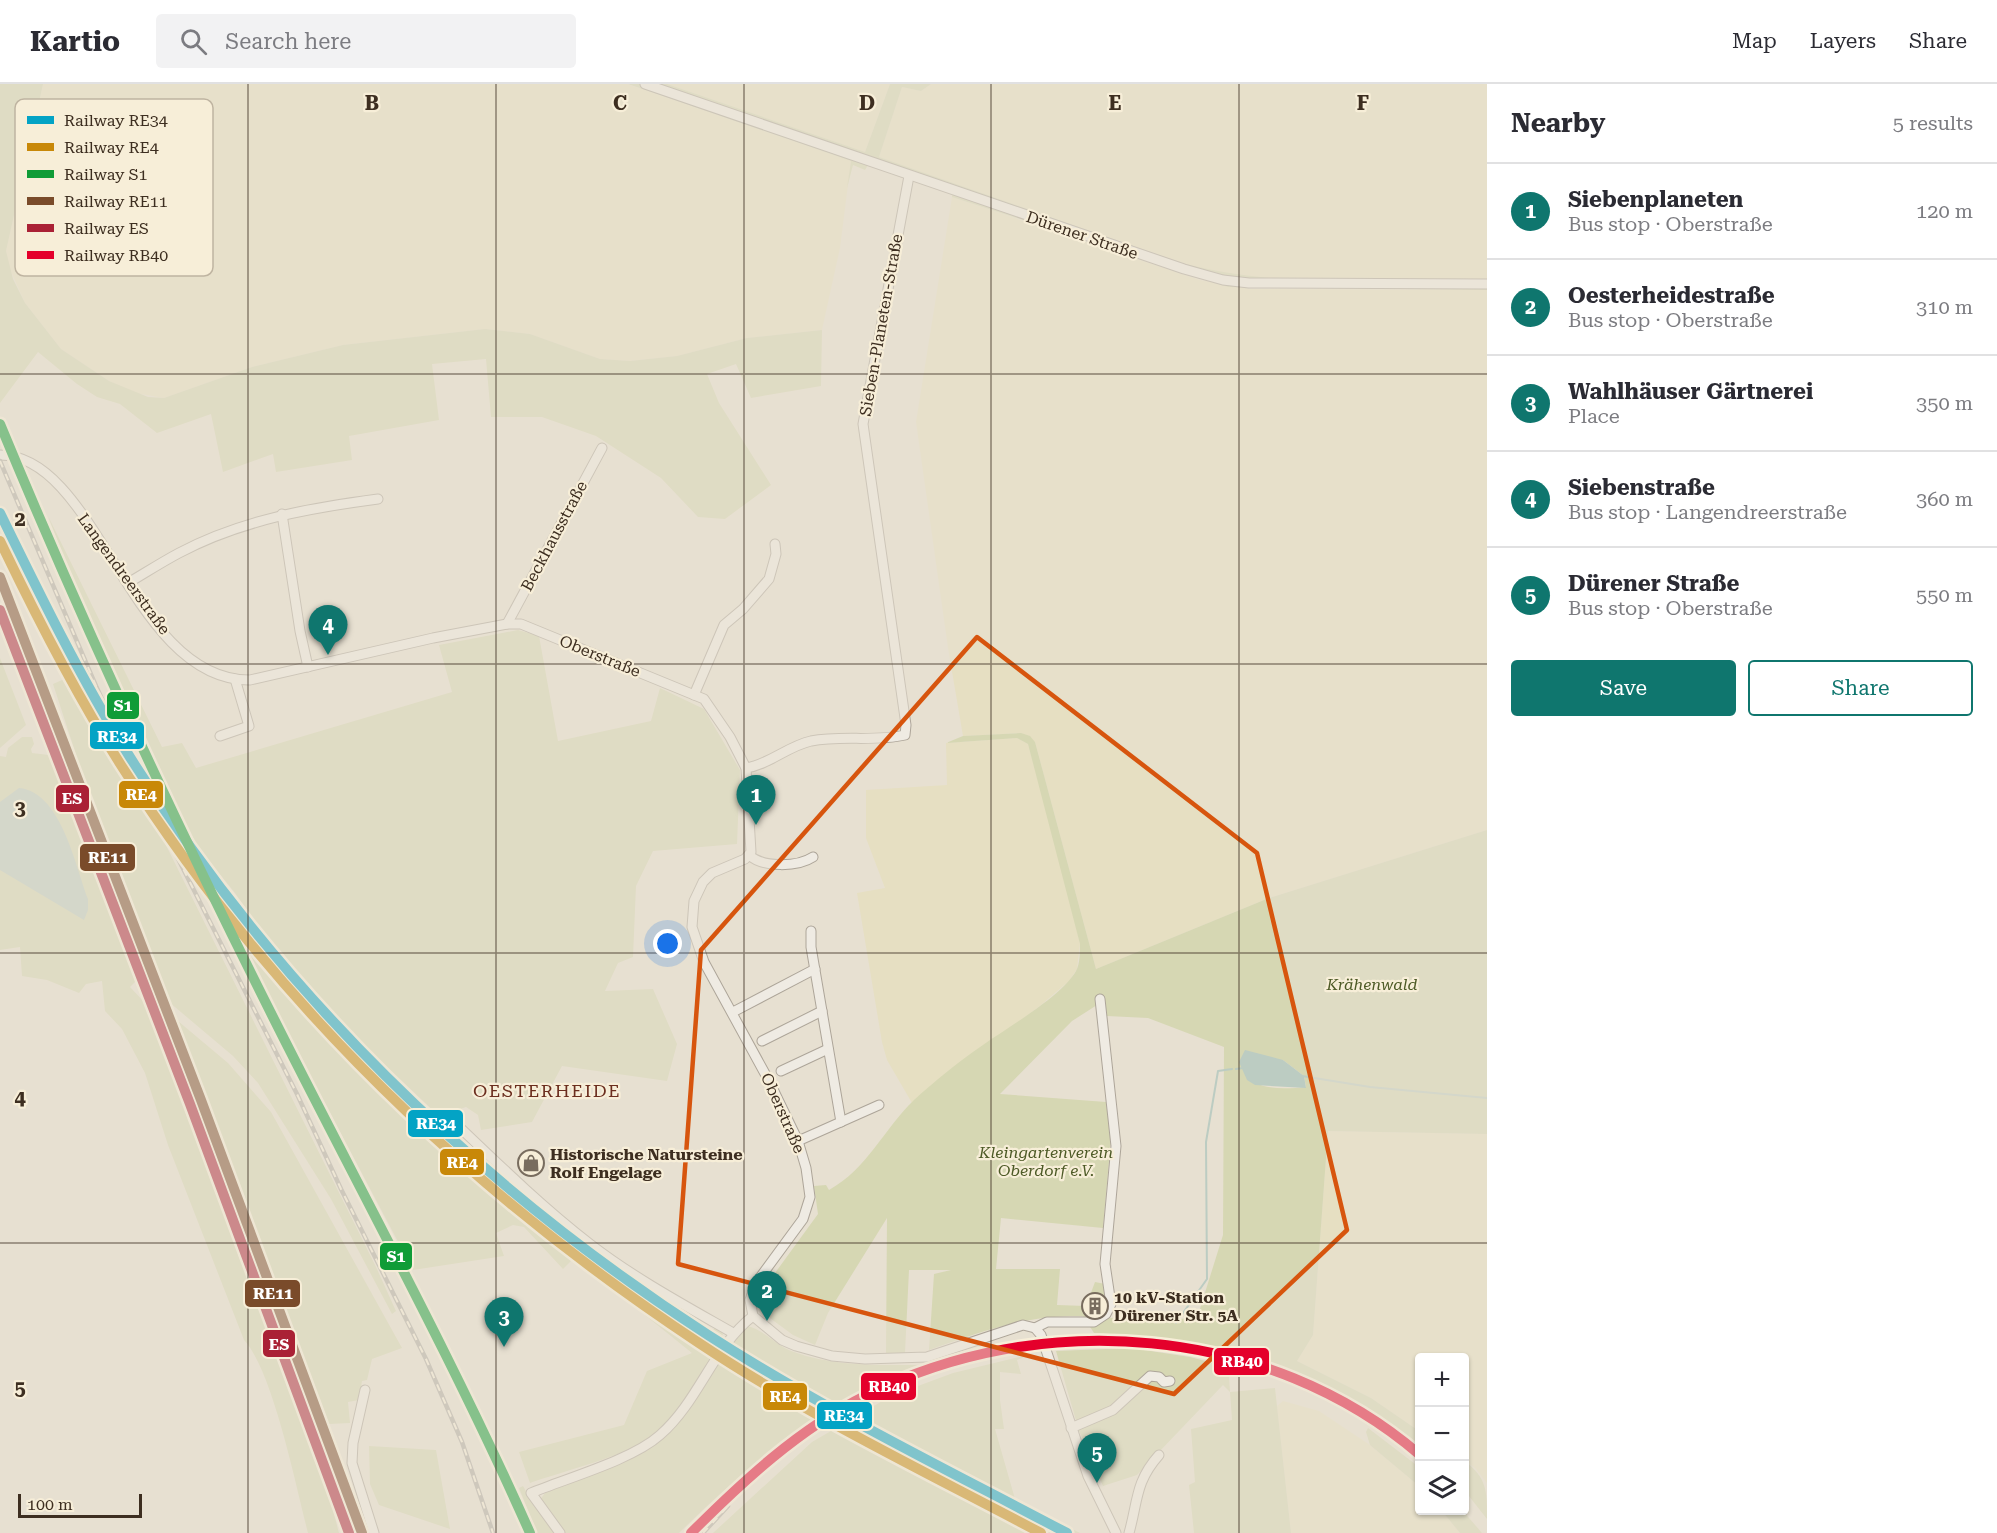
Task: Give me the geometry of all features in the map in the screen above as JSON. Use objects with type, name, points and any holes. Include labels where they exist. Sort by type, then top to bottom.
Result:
[{"type":"street","name":"Dürener Straße","points":[[645,84],[909,176],[1184,269],[1223,280],[1249,283],[1487,284]]},
{"type":"street","name":"Sieben-Planeten-Straße","points":[[746,768],[812,741],[855,737],[889,739],[905,735],[906,725],[864,413],[909,176]]},
{"type":"street","name":"Beckhausstraße","points":[[507,624],[602,448]]},
{"type":"street","name":"Langendreerstraße","points":[[0,454],[17,455],[46,470],[79,511],[156,624],[177,647],[200,666],[235,679],[250,680],[433,638]]},
{"type":"street","points":[[128,584],[180,552],[227,532],[282,514],[378,499]]},
{"type":"street","points":[[282,514],[300,631],[308,667]]},
{"type":"street","points":[[694,695],[724,625],[743,609],[769,579],[776,554],[775,544]]},
{"type":"street","name":"Oberstraße","points":[[433,638],[507,624],[521,624],[694,695],[711,706],[746,768],[752,847],[749,855],[712,873],[697,890],[692,914],[696,944],[769,1080],[798,1141],[807,1168],[810,1197],[808,1208],[756,1283],[750,1300],[753,1316]]},
{"type":"street","points":[[220,736],[249,726],[235,679]]},
{"type":"street","points":[[749,855],[759,863],[803,863],[813,857]]},
{"type":"street","points":[[811,931],[815,969],[841,1122]]},
{"type":"street","points":[[733,1012],[815,969]]},
{"type":"street","points":[[1035,1328],[1047,1322],[1094,1322],[1106,1314],[1111,1304],[1105,1264],[1116,1146],[1100,999]]},
{"type":"street","points":[[762,1041],[822,1011]]},
{"type":"street","points":[[769,1080],[779,1072],[828,1049]]},
{"type":"street","points":[[798,1141],[879,1105]]},
{"type":"street","points":[[451,1119],[562,1222],[592,1246],[656,1289],[733,1333]]},
{"type":"street","points":[[560,1533],[531,1493],[642,1449],[662,1434],[700,1386],[733,1333],[753,1316],[774,1334],[796,1346],[826,1354],[865,1359],[927,1357],[1023,1325],[1035,1328],[1041,1335],[1088,1476],[1116,1533]]},
{"type":"street","points":[[1071,1428],[1113,1410],[1150,1376],[1159,1377],[1164,1382],[1170,1381]]},
{"type":"street","points":[[364,1390],[352,1443],[352,1463],[374,1533]]},
{"type":"street","points":[[1130,1533],[1138,1488],[1159,1455]]},
{"type":"highlighted area","points":[[977,637],[1257,853],[1347,1230],[1174,1394],[678,1264],[701,950]]},
{"type":"shaded area","points":[[43,84],[627,84],[851,161],[840,248],[822,330],[747,338],[677,356],[630,361],[600,359],[530,334],[485,329],[343,345],[252,367],[164,398],[135,393],[109,381],[61,349],[25,303],[8,265],[6,251],[15,210],[15,276],[213,276],[213,99],[40,99]]},
{"type":"shaded area","points":[[667,84],[890,84],[865,152]]},
{"type":"shaded area","points":[[931,84],[1487,84],[1487,281],[1257,278],[1215,272],[1182,263],[879,157],[902,87],[921,91]]},
{"type":"shaded area","points":[[952,197],[1200,280],[1251,289],[1487,290],[1487,830],[1269,898],[1096,969],[1035,742],[1021,733],[963,736],[948,648],[916,422]]},
{"type":"shaded area","points":[[1017,738],[1028,744],[1054,836],[1080,944],[1077,969],[1069,981],[1041,1005],[912,1103],[887,1060],[882,1042],[857,893],[885,888],[866,838],[866,790],[947,785],[946,743]]},
{"type":"shaded area","points":[[19,788],[33,793],[46,802],[64,832],[88,899],[88,910],[84,920],[0,870],[0,802]]},
{"type":"shaded area","points":[[1245,1050],[1283,1060],[1304,1076],[1306,1088],[1255,1085],[1247,1080],[1239,1062]]},
{"type":"shaded area","points":[[1328,1131],[1487,1134],[1487,1483],[1469,1464],[1469,1353],[1415,1353],[1415,1428],[1371,1398],[1297,1361],[1313,1335]]},
{"type":"shaded area","points":[[1283,1401],[1319,1411],[1370,1445],[1415,1483],[1415,1515],[1445,1515],[1460,1533],[1291,1533],[1277,1406]]},
{"type":"green space","points":[[0,84],[43,84],[40,99],[15,99],[15,210],[6,251],[13,279],[25,303],[61,349],[109,381],[148,397],[164,398],[252,367],[343,345],[485,329],[530,334],[600,359],[630,361],[677,356],[747,338],[822,330],[821,386],[751,398],[736,364],[707,374],[719,403],[771,485],[725,519],[698,517],[661,478],[596,436],[542,417],[491,417],[486,359],[432,364],[439,420],[349,436],[352,460],[276,472],[273,454],[223,472],[211,414],[157,433],[120,404],[97,397],[77,384],[38,352],[0,403]]},
{"type":"green space","points":[[628,84],[667,84],[865,152],[890,84],[931,84],[921,91],[902,87],[879,157],[1182,263],[1256,277],[1295,280],[1487,281],[1487,290],[1228,287],[952,197],[953,187],[868,165],[865,170],[853,165],[847,188],[851,161]]},
{"type":"green space","points":[[48,516],[162,747],[182,743],[196,768],[452,692],[439,645],[518,630],[539,636],[558,741],[651,721],[660,688],[704,709],[740,770],[737,844],[653,851],[636,886],[633,957],[618,963],[605,991],[653,989],[677,1044],[667,1081],[562,1066],[532,1122],[481,1130],[478,1115],[466,1107],[439,1116],[368,1049],[280,957],[235,893],[188,835],[171,800],[166,798],[100,652]]},
{"type":"green space","points":[[0,658],[26,725],[0,748]]},
{"type":"green space","points":[[69,677],[117,758],[132,790],[139,791],[376,1267],[396,1311],[392,1314],[331,1199],[258,1083],[233,1056],[169,1002],[96,816],[53,684]]},
{"type":"green space","name":"Krähenwald","points":[[1021,733],[1030,736],[1035,742],[1096,969],[1269,898],[1487,830],[1487,1134],[1328,1131],[1313,1335],[1297,1361],[1371,1398],[1415,1428],[1415,1447],[1342,1398],[1278,1367],[1236,1353],[1196,1345],[1155,1338],[1094,1333],[1083,1316],[1023,1321],[929,1350],[934,1274],[951,1270],[909,1270],[905,1353],[886,1355],[887,1218],[828,1313],[815,1345],[793,1335],[759,1310],[759,1295],[818,1214],[814,1186],[826,1185],[829,1190],[842,1181],[865,1160],[914,1100],[965,1058],[1047,1001],[1069,981],[1077,968],[1080,944],[1028,744],[1017,738],[946,743],[963,736]],"holes":[[[1097,1005],[1107,1016],[1148,1018],[1224,1047],[1223,1235],[1198,1315],[1174,1321],[1153,1317],[1110,1318],[1104,1311],[1105,1284],[1095,1282],[1086,1306],[1057,1305],[1060,1269],[996,1269],[1001,1218],[1103,1228],[1111,1138],[1106,1102],[1000,1094],[1072,1021]],[[1283,1060],[1304,1076],[1306,1087],[1270,1087],[1254,1081],[1247,1076],[1243,1068]]]},
{"type":"green space","points":[[22,737],[32,737],[34,744],[31,749],[32,753],[57,756],[136,981],[130,987],[147,1005],[316,1446],[339,1533],[308,1533],[290,1460],[265,1377],[255,1355],[244,1340],[168,1145],[145,1073],[122,1029],[105,1011],[102,981],[86,984],[79,993],[47,980],[22,976],[20,947],[0,950],[0,756],[6,757],[8,748]]},
{"type":"green space","points":[[218,901],[342,1045],[455,1155],[595,1267],[705,1344],[715,1327],[722,1331],[724,1341],[682,1405],[662,1428],[640,1444],[611,1457],[530,1483],[519,1452],[624,1425],[647,1371],[692,1353],[574,1258],[563,1269],[524,1227],[513,1225],[496,1233],[504,1256],[413,1270]]},
{"type":"green space","points":[[178,1021],[228,1063],[271,1112],[402,1348],[372,1359],[367,1380],[362,1381],[359,1400],[348,1402],[350,1423],[329,1424]]},
{"type":"green space","points":[[747,1326],[788,1349],[810,1357],[841,1363],[923,1365],[855,1396],[792,1436],[733,1482],[679,1533],[537,1533],[519,1488],[523,1486],[535,1507],[547,1490],[648,1450],[658,1442],[702,1390],[732,1340]]},
{"type":"green space","points":[[1131,1348],[1190,1357],[1263,1376],[1229,1377],[1230,1392],[1223,1385],[1137,1475],[1103,1486],[1079,1431],[1056,1351]]},
{"type":"green space","points":[[1032,1354],[1017,1360],[1021,1374],[1000,1372],[1000,1400],[1004,1429],[995,1429],[1015,1499],[1080,1533],[713,1533],[812,1442],[891,1396],[953,1373]]},
{"type":"green space","points":[[1275,1388],[1291,1533],[1194,1533],[1189,1485],[1195,1482],[1191,1429],[1232,1420],[1230,1392]]},
{"type":"green space","points":[[1368,1428],[1415,1464],[1415,1483],[1370,1445],[1366,1432]]},
{"type":"green space","points":[[369,1446],[436,1450],[450,1529],[379,1505],[370,1484]]},
{"type":"green space","points":[[1469,1464],[1478,1474],[1484,1486],[1487,1519],[1469,1496]]},
{"type":"green space","points":[[1445,1515],[1466,1515],[1482,1533],[1460,1533]]},
{"type":"waterway","points":[[1236,1069],[1243,1068]]},
{"type":"waterway","points":[[1176,1323],[1207,1279],[1206,1142],[1218,1071],[1232,1069]]},
{"type":"waterway","points":[[1302,1076],[1370,1087],[1487,1098]]},
{"type":"railway","points":[[0,461],[96,686],[161,825],[297,1094],[341,1189],[426,1359],[462,1442],[493,1533]]},
{"type":"railway","points":[[703,1533],[728,1506]]},
{"type":"rail line","name":"S1","points":[[0,424],[100,656],[171,809],[282,1035],[441,1345],[530,1533]]},
{"type":"rail line","name":"RE34","points":[[0,513],[93,695],[128,754],[185,840],[248,923],[315,1001],[386,1076],[461,1147],[540,1214],[623,1277],[708,1335],[840,1413],[1067,1533]]},
{"type":"rail line","name":"RE4","points":[[0,541],[86,708],[177,849],[240,931],[307,1009],[378,1084],[453,1154],[531,1221],[613,1284],[699,1343],[824,1419],[1041,1533]]},
{"type":"rail line","name":"RE11","points":[[0,577],[201,1100],[362,1533]]},
{"type":"rail line","name":"ES","points":[[0,610],[190,1104],[349,1533]]},
{"type":"rail line","name":"RB40","points":[[691,1533],[773,1457],[841,1409],[865,1396],[933,1368],[1004,1349],[1078,1341],[1152,1343],[1224,1356],[1294,1378],[1360,1411],[1415,1451]]},
{"type":"place","name":"Siebenstraße","points":[[328,655]]},
{"type":"place","name":"Siebenplaneten","points":[[756,825]]},
{"type":"place","name":"Historische Natursteine Rolf Engelage","points":[[531,1163]]},
{"type":"place","name":"10 kV-Station Dürener Str. 5A","points":[[1095,1306]]},
{"type":"place","name":"Oesterheidestraße","points":[[767,1321]]},
{"type":"place","name":"Wahlhäuser Gärtnerei","points":[[504,1347]]},
{"type":"place","name":"Dürener Straße","points":[[1097,1483]]},
{"type":"district","name":"OESTERHEIDE","points":[[547,1090]]},
{"type":"park label","name":"Kleingartenverein Oberdorf e.V.","points":[[1046,1161]]}]
